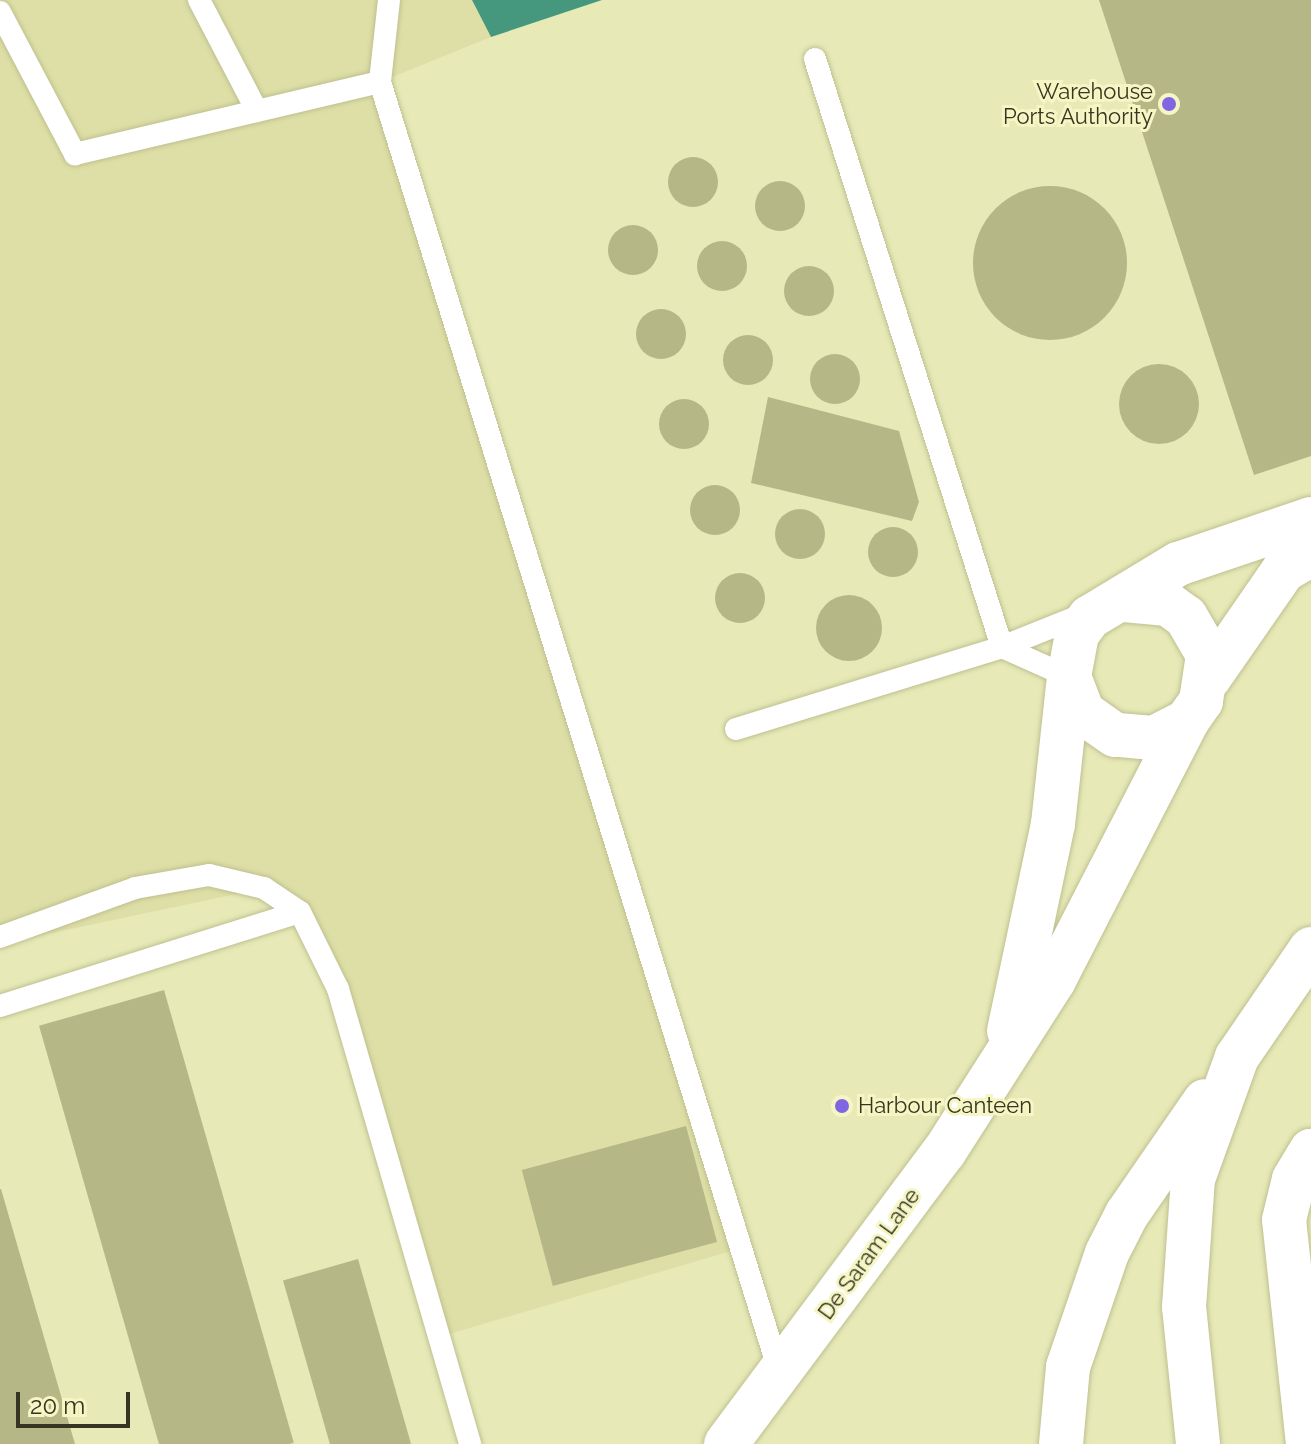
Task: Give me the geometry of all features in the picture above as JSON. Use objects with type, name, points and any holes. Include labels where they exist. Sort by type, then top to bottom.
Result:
[{"type":"street","points":[[1004,1057],[1053,824],[1069,677],[1077,634],[1116,602],[1178,564],[1311,519]]},
{"type":"street","points":[[1069,677],[1083,713],[1115,735],[1153,738],[1187,721],[1201,701],[1209,678],[1283,571],[1311,554]]},
{"type":"street","points":[[1116,602],[1157,601],[1186,617],[1201,634],[1209,678]]},
{"type":"street","name":"De Saram Lane","points":[[726,1444],[944,1152],[1054,980],[1187,721]]},
{"type":"street","points":[[1061,1444],[1068,1367],[1107,1253],[1127,1214],[1311,949]]},
{"type":"street","points":[[1198,1444],[1184,1307],[1186,1235],[1197,1167],[1237,1057]]},
{"type":"street","points":[[1308,1444],[1284,1220],[1294,1179],[1311,1151]]},
{"type":"lane","points":[[199,0],[257,111]]},
{"type":"lane","points":[[389,0],[380,82],[780,1375]]},
{"type":"lane","points":[[0,12],[75,154],[380,82]]},
{"type":"lane","points":[[815,59],[1002,647],[1069,677]]},
{"type":"lane","points":[[736,729],[1002,647],[1116,602]]},
{"type":"lane","points":[[0,937],[135,888],[209,875],[264,888],[300,912],[338,989],[470,1444]]},
{"type":"lane","points":[[0,1006],[300,912]]},
{"type":"shaded area","points":[[0,0],[472,0],[491,37],[380,82],[738,1249],[439,1337],[338,989],[300,912],[264,888],[0,944]]},
{"type":"shaded area","points":[[472,0],[602,0],[491,37]]},
{"type":"building","points":[[1099,0],[1311,0],[1311,456],[1254,475]]},
{"type":"building","points":[[693,157],[711,164],[718,182],[711,200],[693,207],[675,200],[668,182],[675,164]]},
{"type":"building","points":[[780,181],[798,188],[805,206],[798,224],[780,231],[762,224],[755,206],[762,188]]},
{"type":"building","points":[[1050,186],[1080,191],[1105,208],[1122,233],[1127,263],[1122,293],[1105,318],[1080,335],[1050,340],[1020,335],[995,318],[978,293],[973,263],[978,233],[995,208],[1020,191]]},
{"type":"building","points":[[633,225],[651,232],[658,250],[651,268],[633,275],[615,268],[608,250],[615,232]]},
{"type":"building","points":[[722,241],[740,248],[747,266],[740,284],[722,291],[704,284],[697,266],[704,248]]},
{"type":"building","points":[[809,266],[827,273],[834,291],[827,309],[809,316],[791,309],[784,291],[791,273]]},
{"type":"building","points":[[661,309],[679,316],[686,334],[679,352],[661,359],[643,352],[636,334],[643,316]]},
{"type":"building","points":[[748,335],[766,342],[773,360],[766,378],[748,385],[730,378],[723,360],[730,342]]},
{"type":"building","points":[[835,354],[853,361],[860,379],[853,397],[835,404],[817,397],[810,379],[817,361]]},
{"type":"building","points":[[1151,364],[1167,364],[1188,375],[1199,396],[1199,412],[1188,433],[1167,444],[1151,444],[1137,438],[1125,426],[1119,412],[1119,396],[1125,382],[1137,370]]},
{"type":"building","points":[[768,397],[899,431],[919,502],[912,521],[751,483]]},
{"type":"building","points":[[684,399],[702,406],[709,424],[702,442],[684,449],[666,442],[659,424],[666,406]]},
{"type":"building","points":[[715,485],[733,492],[740,510],[733,528],[715,535],[697,528],[690,510],[697,492]]},
{"type":"building","points":[[800,509],[818,516],[825,534],[818,552],[800,559],[782,552],[775,534],[782,516]]},
{"type":"building","points":[[893,527],[911,534],[918,552],[911,570],[893,577],[875,570],[868,552],[875,534]]},
{"type":"building","points":[[740,573],[758,580],[765,598],[758,616],[740,623],[722,616],[715,598],[722,580]]},
{"type":"building","points":[[849,595],[862,598],[872,605],[879,615],[882,628],[879,641],[872,651],[862,658],[849,661],[836,658],[826,651],[819,641],[816,628],[819,615],[826,605],[836,598]]},
{"type":"building","points":[[164,990],[294,1443],[159,1444],[39,1026]]},
{"type":"building","points":[[686,1126],[717,1242],[553,1286],[522,1170]]},
{"type":"building","points":[[1,1189],[75,1444],[0,1444]]},
{"type":"building","points":[[358,1259],[411,1444],[330,1444],[283,1280]]},
{"type":"place","name":"Warehouse Ports Authority","points":[[1169,104]]},
{"type":"place","name":"Harbour Canteen","points":[[842,1106]]}]
